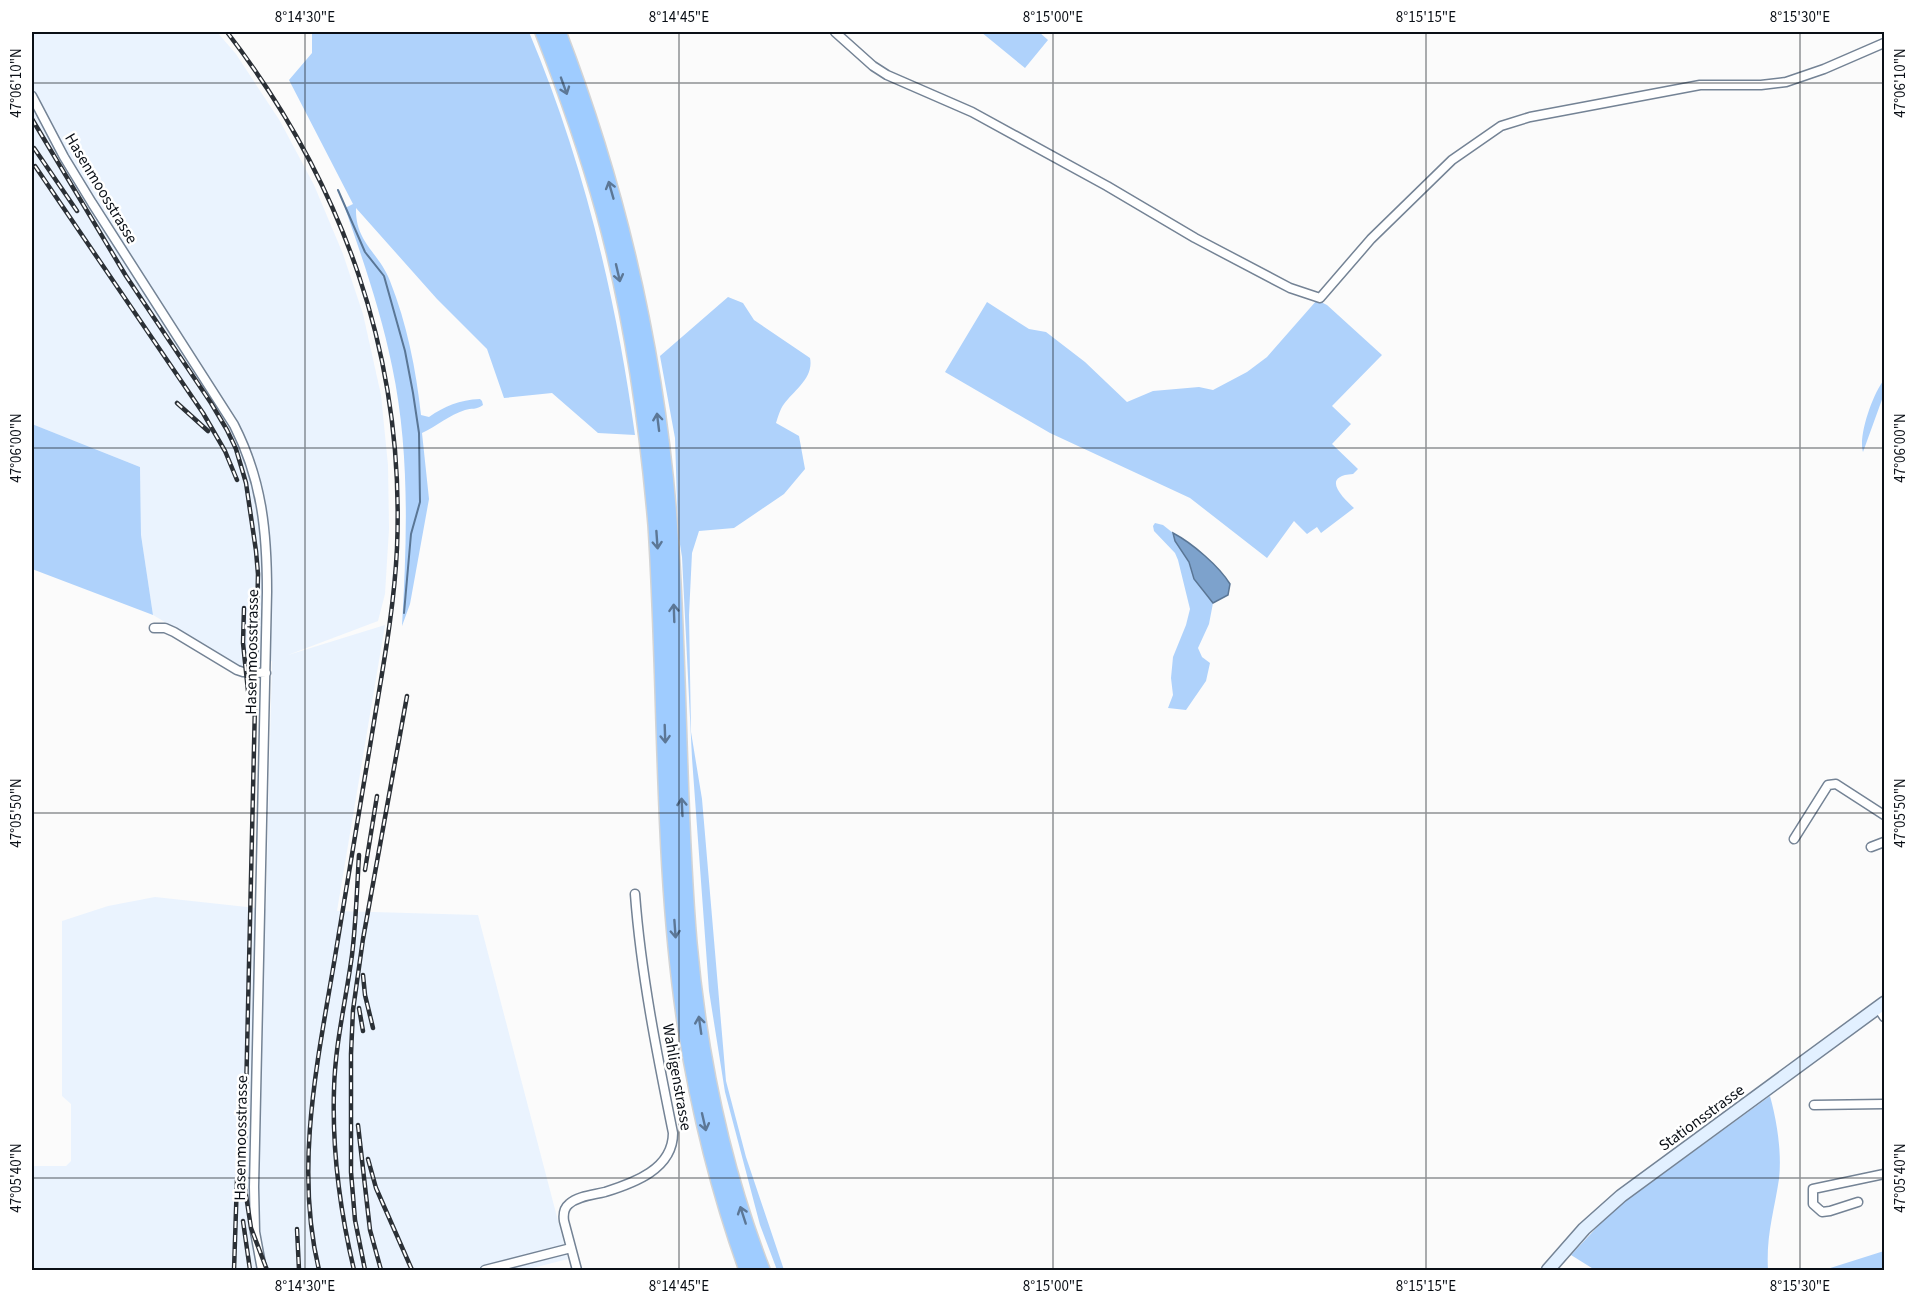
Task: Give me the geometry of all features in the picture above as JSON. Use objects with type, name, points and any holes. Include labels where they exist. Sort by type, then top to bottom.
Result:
[{"type":"highway","points":[[543,32],[578,126],[604,213],[635,354],[656,525],[671,872],[686,1026],[695,1084],[713,1160],[747,1270]]},
{"type":"highway","points":[[558,32],[582,98],[616,207],[648,350],[669,519],[689,945],[709,1084],[724,1151],[742,1214],[762,1270]]},
{"type":"main road","name":"Stationsstrasse","points":[[1548,1270],[1575,1239],[1615,1201],[1882,1010]]},
{"type":"street","points":[[835,32],[873,66],[887,75],[972,112],[1107,186],[1195,238],[1290,288],[1320,298],[1371,239],[1452,160],[1501,126],[1530,117],[1700,85],[1761,85],[1786,82],[1824,69],[1884,43]]},
{"type":"street","name":"Hasenmoosstrasse","points":[[32,96],[64,157],[218,399],[243,443],[262,502],[266,533],[266,673],[254,1187],[255,1232],[262,1270]]},
{"type":"street","points":[[154,628],[165,628],[174,632],[237,670],[266,673]]},
{"type":"street","points":[[1794,839],[1828,785],[1836,784],[1884,815]]},
{"type":"street","points":[[1871,847],[1884,842]]},
{"type":"street","name":"Wahligenstrasse","points":[[577,1270],[564,1221],[567,1206],[576,1200],[618,1187],[656,1168],[667,1158],[672,1146],[673,1133],[655,1042],[638,933],[635,894]]},
{"type":"street","points":[[1814,1105],[1884,1104]]},
{"type":"street","points":[[1858,1202],[1822,1212],[1813,1204],[1813,1189],[1884,1174]]},
{"type":"street","points":[[485,1270],[571,1248]]},
{"type":"shaded area","points":[[32,32],[217,32],[236,54],[280,121],[314,185],[343,254],[363,314],[381,395],[388,465],[389,529],[385,594],[378,621],[288,655],[385,625],[337,911],[478,915],[568,1259],[525,1270],[32,1270],[32,1166],[66,1166],[71,1161],[71,1104],[62,1096],[62,921],[108,906],[155,897],[266,909],[272,661],[244,669],[153,615],[141,535],[140,467],[32,424]]},
{"type":"shaded area","points":[[312,32],[529,32],[566,130],[595,230],[618,332],[635,435],[598,433],[552,393],[504,398],[487,349],[437,299],[356,208],[359,230],[390,281],[401,314],[413,364],[421,415],[429,417],[447,407],[465,401],[480,399],[483,405],[459,412],[422,433],[429,499],[410,604],[402,626],[406,495],[398,398],[388,346],[377,306],[345,208],[353,204],[289,80],[312,53]]},
{"type":"shaded area","points":[[981,32],[1039,32],[1048,40],[1025,68]]},
{"type":"shaded area","points":[[728,297],[743,303],[754,320],[810,358],[806,378],[783,406],[776,423],[799,436],[805,469],[784,494],[734,528],[699,531],[692,553],[689,615],[691,732],[702,799],[726,1081],[746,1157],[784,1270],[777,1270],[760,1225],[725,1092],[709,991],[692,758],[682,557],[678,532],[675,438],[660,356]]},
{"type":"shaded area","points":[[1317,300],[1327,305],[1382,355],[1332,406],[1351,424],[1332,444],[1358,469],[1353,474],[1338,479],[1336,483],[1340,493],[1354,508],[1321,533],[1317,527],[1307,534],[1294,521],[1267,558],[1190,498],[1050,433],[945,372],[987,302],[1029,329],[1046,332],[1085,362],[1127,402],[1153,391],[1199,387],[1213,390],[1247,372],[1267,357]]},
{"type":"shaded area","points":[[1884,380],[1884,394],[1863,452],[1863,436],[1868,415],[1875,394]]},
{"type":"shaded area","points":[[32,424],[140,467],[141,535],[153,615],[32,569]]},
{"type":"shaded area","points":[[1155,523],[1163,525],[1173,533],[1175,541],[1189,562],[1202,590],[1213,603],[1209,624],[1198,648],[1202,657],[1210,663],[1206,681],[1186,710],[1168,708],[1173,695],[1171,678],[1173,657],[1190,609],[1178,560],[1175,553],[1154,531]]},
{"type":"shaded area","points":[[1173,533],[1196,549],[1219,570],[1230,584],[1228,595],[1213,603],[1194,579],[1189,562],[1175,541]]},
{"type":"shaded area","points":[[1770,1096],[1778,1137],[1780,1169],[1769,1235],[1768,1270],[1595,1270],[1571,1255],[1613,1210]]},
{"type":"shaded area","points":[[1884,1251],[1884,1270],[1824,1270]]},
{"type":"waterway","points":[[338,190],[365,252],[384,276],[405,351],[413,393],[419,433],[420,502],[411,534],[404,613]]},
{"type":"railway","points":[[227,32],[268,90],[304,149],[334,211],[359,275],[377,340],[390,408],[397,477],[397,548],[390,618],[311,1113],[309,1192],[312,1231],[319,1270]]},
{"type":"railway","points":[[32,119],[126,276],[227,430],[236,449],[246,483],[258,574],[244,1182],[251,1228],[267,1270]]},
{"type":"railway","points":[[34,148],[77,211]]},
{"type":"railway","points":[[35,166],[203,413],[225,451],[237,480]]},
{"type":"railway","points":[[177,403],[208,431]]},
{"type":"railway","points":[[244,608],[243,643],[248,691]]},
{"type":"railway","points":[[365,1270],[355,1220],[351,1172],[353,1010],[363,939],[407,696]]},
{"type":"railway","points":[[365,870],[377,796]]},
{"type":"railway","points":[[354,1270],[338,1181],[334,1136],[334,1090],[336,1056],[350,972],[359,855]]},
{"type":"railway","points":[[363,975],[373,1028]]},
{"type":"railway","points":[[359,1008],[363,1031]]},
{"type":"railway","points":[[358,1125],[370,1230],[381,1270]]},
{"type":"railway","points":[[368,1159],[376,1188],[412,1270]]},
{"type":"railway","points":[[234,1270],[237,1180]]},
{"type":"railway","points":[[243,1221],[250,1270]]},
{"type":"railway","points":[[297,1229],[299,1270]]}]
